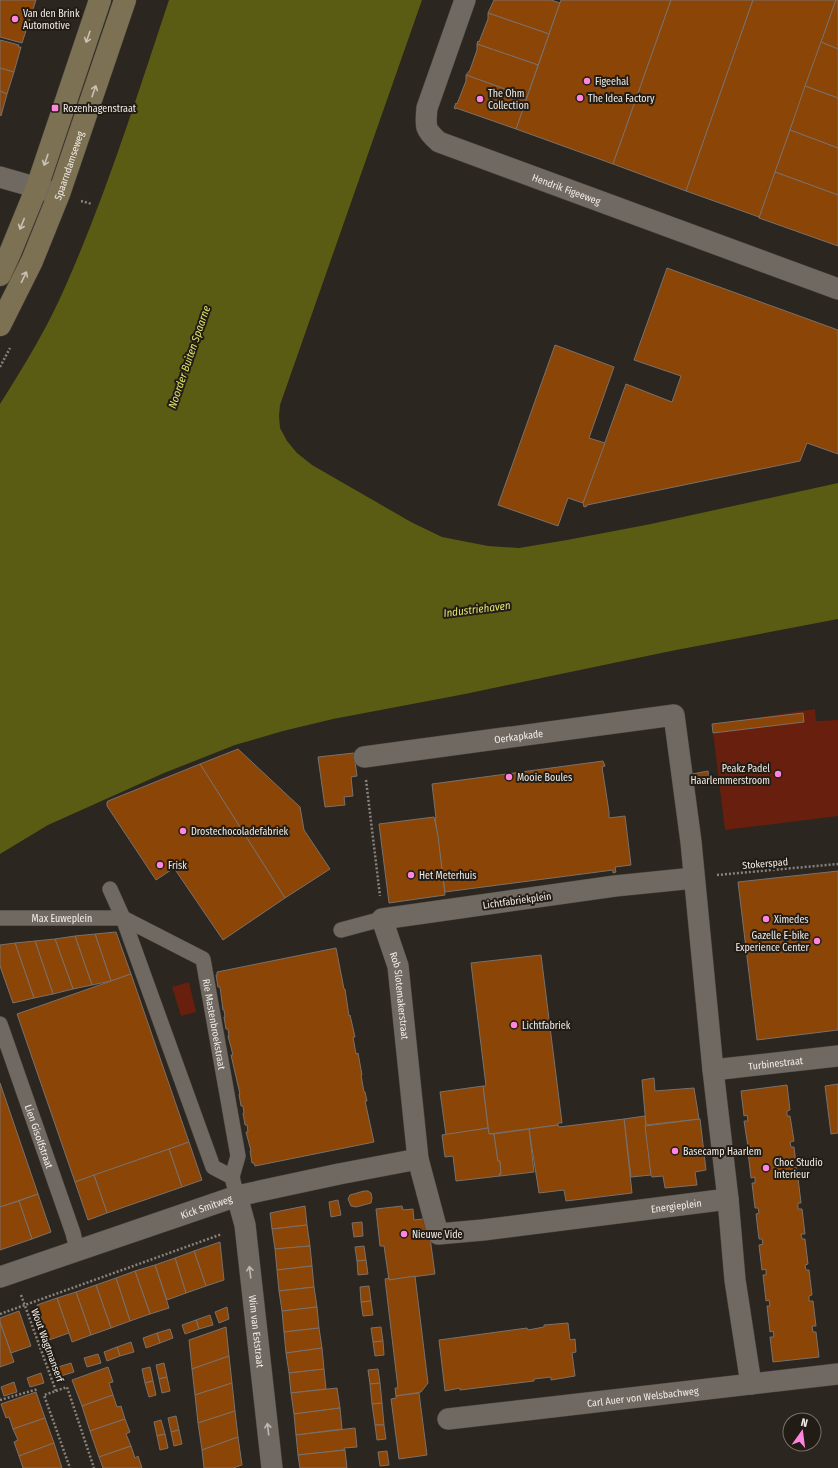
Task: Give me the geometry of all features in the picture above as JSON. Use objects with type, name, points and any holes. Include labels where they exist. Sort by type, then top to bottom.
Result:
[{"type":"main road","points":[[0,275],[36,188],[100,0]]},
{"type":"main road","name":"Spaarndamseweg","points":[[0,325],[32,261],[59,194],[125,0]]},
{"type":"street","name":"Hendrik Figeeweg","points":[[465,0],[427,108],[426,121],[428,132],[439,142],[838,289]]},
{"type":"street","points":[[0,177],[59,194]]},
{"type":"street","name":"Oerkapkade","points":[[364,757],[674,715],[691,842],[694,878]]},
{"type":"street","points":[[694,878],[713,1070],[728,1199],[735,1280],[751,1384]]},
{"type":"street","name":"Lichtfabriekplein","points":[[341,930],[382,919],[615,886],[694,878]]},
{"type":"street","points":[[110,889],[123,918],[214,1167],[234,1186]]},
{"type":"street","name":"Max Euweplein","points":[[0,918],[123,918]]},
{"type":"street","name":"Rie Mastenbroekstraat","points":[[123,918],[203,959],[238,1156],[234,1186]]},
{"type":"street","name":"Rob Slotemakerstraat","points":[[382,919],[398,966],[418,1159],[438,1234]]},
{"type":"street","name":"Lien Gisolfstraat","points":[[0,1024],[73,1233],[77,1250]]},
{"type":"street","name":"Turbinestraat","points":[[713,1070],[838,1056]]},
{"type":"street","name":"Kick Smitweg","points":[[0,1277],[77,1250],[234,1186],[339,1174],[418,1159]]},
{"type":"street","name":"Wim van Eststraat","points":[[234,1186],[245,1225],[272,1468]]},
{"type":"street","name":"Energieplein","points":[[438,1234],[483,1230],[728,1199]]},
{"type":"street","name":"Carl Auer von Welsbachweg","points":[[448,1419],[838,1374]]},
{"type":"path","points":[[364,757],[382,919]]},
{"type":"path","name":"Stokerspad","points":[[694,878],[838,864]]},
{"type":"path","points":[[0,1314],[245,1225]]},
{"type":"path","name":"Wout Wagtmanserf","points":[[24,1305],[56,1390]]},
{"type":"path","name":"Wout Wagtmanserf","points":[[70,1468],[44,1395],[66,1388],[94,1468]]},
{"type":"path","points":[[0,1400],[38,1389]]},
{"type":"shaded area","name":"Peakz Padel Haarlemmerstroom","points":[[815,709],[816,721],[838,720],[838,816],[725,830],[712,724]]},
{"type":"shaded area","points":[[189,982],[196,1012],[181,1016],[172,987]]},
{"type":"water","points":[[169,0],[422,0],[280,405],[280,428],[287,441],[297,453],[312,465],[411,522],[442,537],[488,546],[519,548],[651,524],[838,483],[838,619],[333,719],[283,731],[235,745],[164,773],[48,825],[0,854],[0,404],[44,331],[81,250],[121,144]]},
{"type":"building","name":"Van den Brink Automotive","points":[[0,0],[36,0],[22,43],[0,37]]},
{"type":"building","points":[[494,0],[551,0],[560,3],[549,34],[488,13]]},
{"type":"building","name":"Figeehal","points":[[561,0],[671,0],[613,164],[516,129]]},
{"type":"building","points":[[671,0],[753,0],[686,191],[613,164]]},
{"type":"building","points":[[753,0],[836,0],[759,218],[686,191]]},
{"type":"building","points":[[836,0],[838,0],[838,49],[821,42]]},
{"type":"building","points":[[488,13],[549,34],[538,65],[477,44],[488,19]]},
{"type":"building","points":[[0,40],[19,45],[18,47],[21,47],[14,72],[0,68]]},
{"type":"building","points":[[821,42],[838,49],[838,98],[805,86]]},
{"type":"building","points":[[477,44],[538,65],[527,97],[466,75],[470,70],[477,50]]},
{"type":"building","points":[[0,68],[14,72],[7,94],[0,91]]},
{"type":"building","points":[[466,75],[527,97],[516,129],[454,108],[466,81]]},
{"type":"building","points":[[805,86],[838,98],[838,148],[790,130]]},
{"type":"building","points":[[0,91],[7,94],[1,116],[0,115]]},
{"type":"building","points":[[790,130],[838,148],[838,195],[775,172]]},
{"type":"building","points":[[775,172],[838,195],[838,246],[759,218]]},
{"type":"building","points":[[667,268],[838,330],[838,454],[807,443],[800,461],[587,505],[584,507],[583,503],[626,384],[672,402],[681,376],[634,360]]},
{"type":"building","points":[[555,345],[614,367],[589,438],[605,443],[583,503],[568,498],[558,526],[498,505]]},
{"type":"building","points":[[803,713],[804,722],[713,733],[712,724]]},
{"type":"building","points":[[238,749],[300,807],[304,830],[330,869],[285,898],[200,764]]},
{"type":"building","points":[[354,753],[357,776],[351,777],[353,796],[344,797],[345,805],[325,807],[318,757]]},
{"type":"building","points":[[603,761],[605,766],[602,767],[609,818],[625,816],[631,865],[615,867],[616,872],[613,873],[613,870],[445,892],[432,784]]},
{"type":"building","name":"Drostechocoladefabriek","points":[[200,764],[285,898],[223,940],[174,868],[156,880],[107,806],[108,801]]},
{"type":"building","points":[[708,771],[709,779],[688,783],[687,775]]},
{"type":"building","points":[[434,817],[438,836],[445,895],[389,903],[379,824]]},
{"type":"building","points":[[838,871],[838,1030],[757,1040],[738,882]]},
{"type":"building","points":[[116,932],[131,974],[111,981],[95,934]]},
{"type":"building","points":[[95,934],[111,981],[92,985],[75,936]]},
{"type":"building","points":[[75,936],[92,985],[73,989],[55,939]]},
{"type":"building","points":[[55,939],[73,989],[53,994],[35,941]]},
{"type":"building","points":[[35,941],[53,994],[34,998],[15,943]]},
{"type":"building","points":[[15,943],[34,998],[13,1003],[0,966],[0,945]]},
{"type":"building","points":[[336,948],[349,1016],[350,1015],[355,1037],[353,1037],[356,1054],[358,1053],[364,1092],[367,1101],[365,1101],[374,1142],[255,1166],[254,1163],[252,1163],[251,1151],[246,1132],[248,1132],[247,1125],[245,1125],[243,1106],[241,1106],[240,1094],[231,1055],[233,1055],[228,1036],[228,1029],[226,1029],[220,987],[218,987],[216,975],[217,972]]},
{"type":"building","name":"Lichtfabriek","points":[[541,955],[562,1123],[558,1123],[558,1125],[489,1134],[483,1086],[486,1086],[471,963]]},
{"type":"building","points":[[131,974],[189,1142],[75,1182],[17,1014]]},
{"type":"building","points":[[654,1078],[655,1091],[694,1088],[699,1119],[646,1125],[642,1080]]},
{"type":"building","points":[[0,1083],[38,1194],[0,1207]]},
{"type":"building","points":[[838,1084],[838,1133],[831,1134],[825,1086]]},
{"type":"building","points":[[787,1085],[790,1110],[787,1111],[787,1116],[790,1116],[794,1141],[790,1142],[791,1147],[794,1147],[797,1172],[794,1172],[795,1178],[798,1178],[801,1203],[798,1203],[798,1209],[802,1209],[805,1234],[801,1234],[802,1239],[805,1239],[808,1264],[805,1265],[806,1270],[809,1270],[812,1295],[809,1296],[809,1301],[813,1301],[816,1326],[812,1326],[813,1332],[816,1332],[819,1357],[773,1362],[770,1337],[774,1337],[773,1331],[770,1332],[767,1306],[770,1306],[769,1300],[766,1301],[763,1275],[766,1275],[766,1269],[762,1270],[759,1245],[763,1244],[762,1239],[759,1239],[756,1214],[759,1213],[758,1208],[755,1208],[752,1183],[755,1183],[755,1177],[751,1178],[748,1152],[752,1152],[751,1146],[748,1147],[744,1121],[748,1121],[747,1115],[744,1116],[741,1091]]},
{"type":"building","points":[[483,1086],[488,1128],[446,1135],[440,1092]]},
{"type":"building","points":[[645,1116],[651,1175],[631,1177],[624,1119]]},
{"type":"building","points":[[624,1119],[632,1193],[566,1201],[564,1190],[539,1193],[529,1129]]},
{"type":"building","points":[[700,1119],[706,1170],[695,1172],[697,1185],[665,1188],[663,1176],[652,1177],[651,1175],[645,1126]]},
{"type":"building","points":[[488,1128],[489,1134],[494,1134],[498,1161],[500,1161],[500,1176],[456,1181],[453,1156],[445,1157],[442,1135]]},
{"type":"building","points":[[529,1129],[534,1172],[500,1176],[500,1161],[498,1161],[494,1134]]},
{"type":"building","points":[[189,1142],[202,1180],[182,1187],[169,1149]]},
{"type":"building","points":[[169,1149],[182,1187],[107,1213],[94,1175]]},
{"type":"building","points":[[94,1175],[107,1213],[88,1220],[75,1182]]},
{"type":"building","points":[[364,1191],[371,1193],[371,1203],[356,1207],[351,1206],[348,1199],[350,1195]]},
{"type":"building","points":[[38,1194],[51,1232],[32,1239],[19,1201]]},
{"type":"building","points":[[338,1200],[341,1215],[331,1217],[329,1202]]},
{"type":"building","points":[[19,1201],[32,1239],[0,1250],[0,1207]]},
{"type":"building","points":[[305,1206],[307,1225],[272,1229],[270,1213]]},
{"type":"building","name":"Nieuwe Vide","points":[[402,1206],[403,1210],[413,1209],[414,1220],[423,1219],[428,1223],[435,1274],[389,1280],[384,1246],[380,1246],[376,1209]]},
{"type":"building","points":[[362,1222],[363,1236],[354,1237],[352,1223]]},
{"type":"building","points":[[307,1225],[310,1246],[275,1249],[272,1229]]},
{"type":"building","points":[[220,1242],[224,1280],[206,1286],[194,1251]]},
{"type":"building","points":[[310,1246],[312,1266],[277,1270],[275,1249]]},
{"type":"building","points":[[364,1246],[366,1260],[357,1261],[355,1247]]},
{"type":"building","points":[[194,1251],[206,1286],[186,1293],[175,1258]]},
{"type":"building","points":[[175,1258],[186,1293],[167,1300],[155,1265]]},
{"type":"building","points":[[366,1260],[368,1274],[358,1275],[357,1261]]},
{"type":"building","points":[[155,1265],[169,1308],[150,1314],[135,1271]]},
{"type":"building","points":[[312,1266],[314,1287],[279,1291],[277,1270]]},
{"type":"building","points":[[135,1271],[150,1314],[130,1321],[116,1278]]},
{"type":"building","points":[[415,1276],[428,1383],[421,1392],[396,1396],[395,1388],[398,1388],[385,1279],[389,1278],[389,1280]]},
{"type":"building","points":[[116,1278],[130,1321],[111,1328],[96,1285]]},
{"type":"building","points":[[96,1285],[111,1328],[91,1335],[76,1292]]},
{"type":"building","points":[[369,1286],[371,1301],[361,1302],[360,1287]]},
{"type":"building","points":[[314,1287],[317,1307],[282,1311],[279,1291]]},
{"type":"building","points":[[76,1292],[91,1335],[72,1342],[57,1298]]},
{"type":"building","points":[[57,1298],[69,1333],[49,1340],[37,1305]]},
{"type":"building","points":[[371,1301],[373,1315],[363,1316],[361,1302]]},
{"type":"building","points":[[227,1307],[229,1319],[219,1323],[215,1312]]},
{"type":"building","points":[[317,1307],[319,1328],[284,1332],[282,1311]]},
{"type":"building","points":[[19,1311],[31,1346],[11,1353],[0,1318]]},
{"type":"building","points":[[210,1315],[213,1325],[199,1329],[196,1320]]},
{"type":"building","points":[[196,1320],[199,1329],[185,1334],[182,1325]]},
{"type":"building","points":[[0,1322],[14,1362],[0,1367]]},
{"type":"building","points":[[568,1323],[570,1340],[575,1339],[576,1352],[572,1353],[575,1376],[551,1380],[551,1377],[534,1379],[534,1381],[460,1390],[460,1388],[445,1391],[439,1340],[527,1328],[528,1330],[544,1327],[544,1325]]},
{"type":"building","points":[[226,1327],[229,1356],[192,1369],[189,1340]]},
{"type":"building","points":[[381,1327],[383,1341],[373,1342],[371,1328]]},
{"type":"building","points":[[319,1328],[322,1348],[286,1353],[284,1332]]},
{"type":"building","points":[[170,1329],[173,1338],[160,1343],[157,1333]]},
{"type":"building","points":[[157,1333],[160,1343],[146,1348],[143,1338]]},
{"type":"building","points":[[383,1341],[384,1355],[375,1356],[373,1342]]},
{"type":"building","points":[[131,1342],[134,1352],[120,1356],[117,1347]]},
{"type":"building","points":[[117,1347],[120,1356],[107,1361],[104,1352]]},
{"type":"building","points":[[322,1348],[324,1369],[289,1373],[286,1353]]},
{"type":"building","points":[[98,1354],[101,1363],[87,1367],[84,1358]]},
{"type":"building","points":[[229,1356],[232,1383],[195,1395],[192,1369]]},
{"type":"building","points":[[71,1363],[74,1372],[61,1376],[58,1367]]},
{"type":"building","points":[[164,1363],[167,1377],[159,1379],[156,1365]]},
{"type":"building","points":[[108,1367],[113,1382],[109,1383],[113,1395],[82,1406],[72,1380]]},
{"type":"building","points":[[150,1367],[153,1381],[145,1383],[142,1369]]},
{"type":"building","points":[[324,1369],[326,1389],[291,1393],[289,1373]]},
{"type":"building","points":[[378,1369],[380,1383],[370,1384],[368,1370]]},
{"type":"building","points":[[41,1373],[44,1383],[30,1387],[27,1378]]},
{"type":"building","points":[[167,1377],[170,1391],[162,1393],[159,1379]]},
{"type":"building","points":[[153,1381],[156,1395],[149,1397],[145,1383]]},
{"type":"building","points":[[14,1382],[17,1392],[4,1396],[1,1387]]},
{"type":"building","points":[[232,1383],[235,1411],[198,1423],[195,1395]]},
{"type":"building","points":[[380,1383],[382,1403],[372,1404],[370,1384]]},
{"type":"building","points":[[337,1388],[340,1408],[294,1414],[291,1393]]},
{"type":"building","points":[[36,1392],[45,1418],[13,1429],[9,1417],[6,1418],[1,1404]]},
{"type":"building","points":[[419,1393],[427,1455],[399,1459],[391,1399],[396,1398],[396,1396]]},
{"type":"building","points":[[113,1395],[117,1407],[121,1406],[125,1419],[90,1431],[82,1406]]},
{"type":"building","points":[[382,1403],[384,1425],[375,1425],[372,1404]]},
{"type":"building","points":[[340,1408],[342,1429],[296,1435],[294,1414]]},
{"type":"building","points":[[235,1411],[238,1437],[202,1450],[198,1423]]},
{"type":"building","points":[[176,1416],[179,1430],[171,1432],[168,1418]]},
{"type":"building","points":[[45,1418],[54,1443],[19,1456],[14,1442],[18,1440],[13,1429]]},
{"type":"building","points":[[125,1419],[130,1432],[126,1434],[131,1446],[99,1457],[90,1431]]},
{"type":"building","points":[[161,1420],[165,1434],[157,1436],[154,1422]]},
{"type":"building","points":[[375,1425],[384,1425],[386,1439],[377,1440]]},
{"type":"building","points":[[355,1428],[357,1447],[344,1448],[345,1450],[298,1455],[296,1435]]},
{"type":"building","points":[[179,1430],[182,1444],[174,1446],[171,1432]]},
{"type":"building","points":[[165,1434],[168,1448],[160,1450],[157,1436]]},
{"type":"building","points":[[238,1437],[242,1465],[233,1468],[204,1468],[202,1450]]},
{"type":"building","points":[[54,1443],[62,1468],[23,1468],[19,1456]]},
{"type":"building","points":[[131,1446],[135,1458],[138,1456],[142,1468],[103,1468],[99,1457]]},
{"type":"building","points":[[345,1450],[347,1468],[300,1468],[298,1455]]},
{"type":"building","points":[[387,1451],[389,1465],[380,1466],[378,1452]]},
{"type":"place","name":"Van den Brink Automotive","points":[[15,19]]},
{"type":"place","name":"Figeehal","points":[[587,81]]},
{"type":"place","name":"The Idea Factory","points":[[580,98]]},
{"type":"place","name":"The Ohm Collection","points":[[480,99]]},
{"type":"place","name":"Rozenhagenstraat","points":[[55,108]]},
{"type":"place","name":"Peakz Padel Haarlemmerstroom","points":[[778,774]]},
{"type":"place","name":"Mooie Boules","points":[[509,777]]},
{"type":"place","name":"Drostechocoladefabriek","points":[[183,831]]},
{"type":"place","name":"Frisk","points":[[160,865]]},
{"type":"place","name":"Het Meterhuis","points":[[411,875]]},
{"type":"place","name":"Ximedes","points":[[766,919]]},
{"type":"place","name":"Gazelle E-bike Experience Center","points":[[817,941]]},
{"type":"place","name":"Lichtfabriek","points":[[514,1025]]},
{"type":"place","name":"Basecamp Haarlem","points":[[675,1151]]},
{"type":"place","name":"Choc Studio Interieur","points":[[766,1168]]},
{"type":"place","name":"Nieuwe Vide","points":[[404,1234]]},
{"type":"water label","name":"Noorder Buiten Spaarne","points":[[189,357]]},
{"type":"water label","name":"Industriehaven","points":[[477,609]]}]
